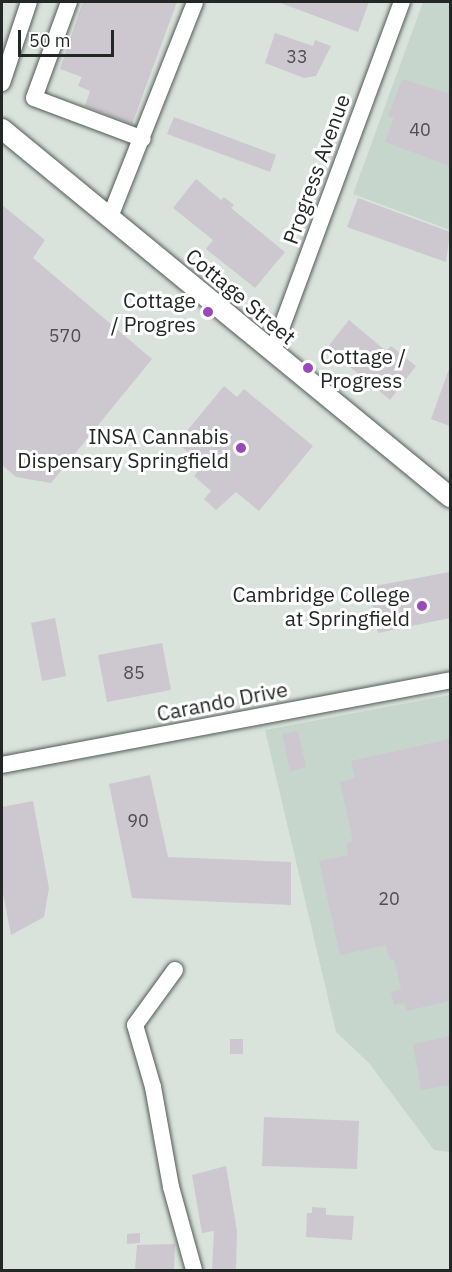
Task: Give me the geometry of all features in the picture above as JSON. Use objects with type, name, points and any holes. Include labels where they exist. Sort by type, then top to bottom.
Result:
[{"type":"main road","name":"Cottage Street","points":[[2,129],[450,497]]},
{"type":"street","points":[[2,83],[29,2]]},
{"type":"street","points":[[69,2],[34,98],[143,139]]},
{"type":"street","points":[[110,217],[143,139],[195,2]]},
{"type":"street","name":"Progress Avenue","points":[[272,353],[402,2]]},
{"type":"street","name":"Carando Drive","points":[[2,765],[450,680]]},
{"type":"street","points":[[175,970],[135,1025],[153,1087],[171,1187],[194,1270]]},
{"type":"shaded area","points":[[423,2],[450,2],[450,230],[353,194]]},
{"type":"shaded area","points":[[450,695],[450,1152],[434,1150],[369,1063],[336,1032],[265,730]]},
{"type":"building","points":[[83,2],[177,2],[132,124],[85,106],[90,91],[78,86],[82,77],[60,69]]},
{"type":"building","points":[[278,2],[369,2],[358,32]]},
{"type":"building","points":[[275,33],[313,46],[315,40],[331,46],[316,76],[304,78],[265,63]]},
{"type":"building","points":[[402,79],[450,94],[450,166],[385,142],[394,118],[388,116]]},
{"type":"building","points":[[174,117],[276,155],[270,172],[167,134]]},
{"type":"building","points":[[196,179],[221,200],[224,197],[234,205],[231,208],[285,252],[255,288],[206,249],[213,240],[173,208]]},
{"type":"building","points":[[358,198],[450,232],[446,262],[347,227]]},
{"type":"building","points":[[2,205],[45,240],[33,258],[152,359],[51,483],[16,477],[2,465]]},
{"type":"building","points":[[349,320],[386,351],[391,346],[416,366],[390,400],[327,348]]},
{"type":"building","points":[[450,369],[450,426],[431,419]]},
{"type":"building","points":[[224,386],[237,397],[244,389],[313,446],[259,511],[236,492],[216,510],[204,499],[211,491],[194,476],[203,465],[177,443]]},
{"type":"building","points":[[450,572],[450,618],[378,633],[369,587]]},
{"type":"building","points":[[55,618],[66,676],[42,681],[31,623]]},
{"type":"building","points":[[162,643],[171,690],[107,702],[98,655]]},
{"type":"building","points":[[298,731],[306,767],[290,771],[282,734]]},
{"type":"building","points":[[450,739],[450,1001],[406,1011],[404,1003],[394,1005],[391,992],[401,989],[394,959],[390,960],[386,945],[340,955],[319,861],[348,855],[346,843],[353,841],[340,782],[355,778],[351,761]]},
{"type":"building","points":[[150,775],[168,857],[291,862],[291,905],[132,898],[109,784]]},
{"type":"building","points":[[33,801],[49,888],[44,917],[11,935],[2,888],[2,807]]},
{"type":"building","points":[[450,1036],[450,1085],[421,1090],[413,1044]]},
{"type":"building","points":[[230,1039],[243,1039],[243,1054],[230,1054]]},
{"type":"building","points":[[264,1117],[359,1121],[357,1169],[262,1166]]},
{"type":"building","points":[[226,1166],[237,1231],[236,1270],[212,1270],[214,1231],[202,1233],[192,1175]]},
{"type":"building","points":[[312,1207],[326,1208],[326,1215],[354,1216],[352,1240],[306,1237],[307,1213],[312,1213]]},
{"type":"building","points":[[140,1233],[140,1243],[127,1244],[127,1234]]},
{"type":"building","points":[[175,1244],[174,1270],[135,1270],[137,1245]]},
{"type":"place","name":"Cottage / Progres","points":[[208,312]]},
{"type":"place","name":"Cottage / Progress","points":[[308,368]]},
{"type":"place","name":"INSA Cannabis Dispensary Springfield","points":[[241,448]]},
{"type":"place","name":"Cambridge College at Springfield","points":[[422,606]]}]
